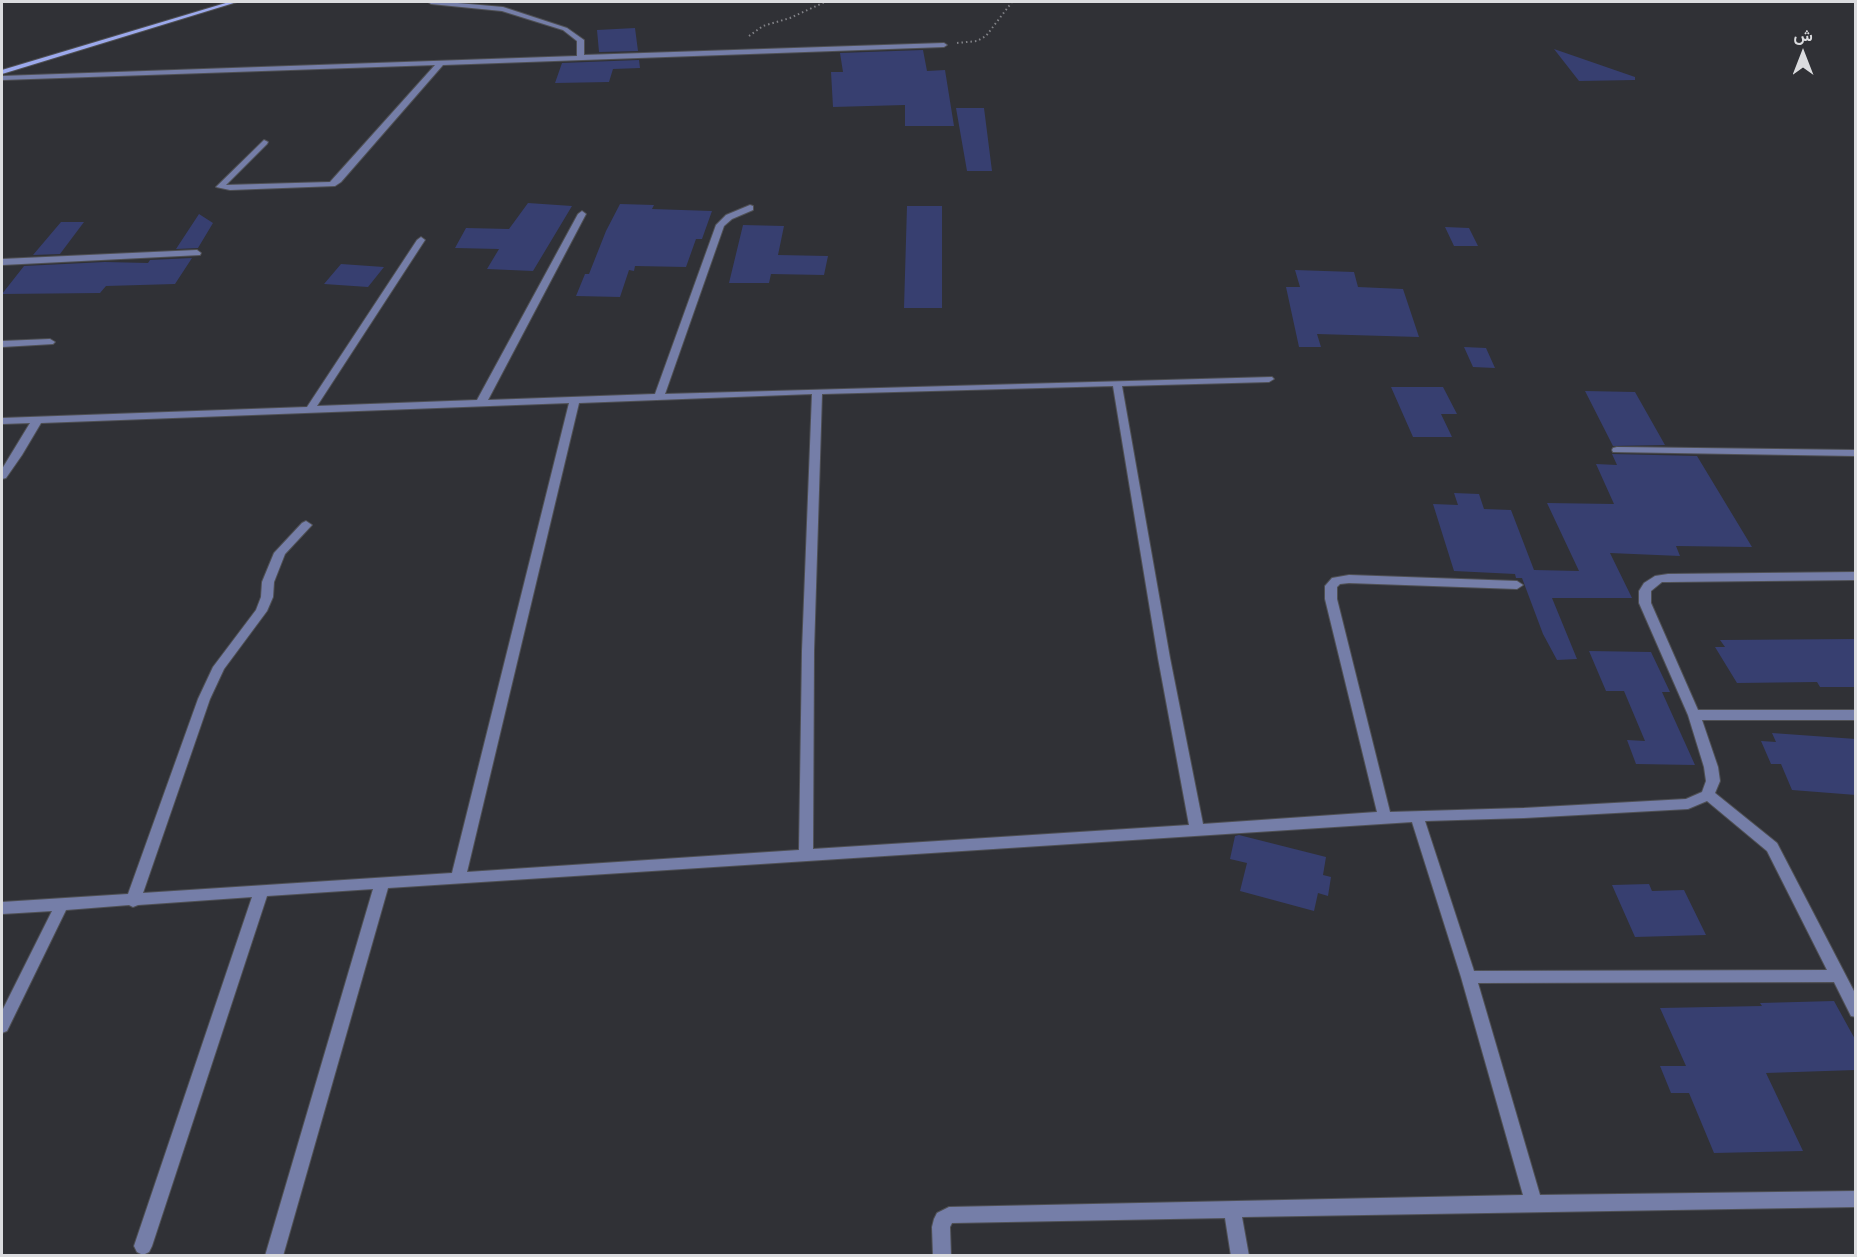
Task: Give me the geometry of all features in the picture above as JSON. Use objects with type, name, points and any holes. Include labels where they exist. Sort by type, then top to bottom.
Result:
[{"type":"street","points":[[2,72],[234,2]]},
{"type":"street","points":[[431,2],[510,10],[565,29],[581,40],[580,59]]},
{"type":"street","points":[[2,78],[944,45]]},
{"type":"street","points":[[264,142],[220,187],[332,184],[441,63]]},
{"type":"street","points":[[659,397],[720,225],[729,217],[750,208]]},
{"type":"street","points":[[480,403],[582,214]]},
{"type":"street","points":[[310,410],[421,240]]},
{"type":"street","points":[[2,262],[197,253]]},
{"type":"street","points":[[2,344],[50,342]]},
{"type":"street","points":[[2,421],[817,391],[1269,379]]},
{"type":"street","points":[[1118,383],[1158,624],[1197,830]]},
{"type":"street","points":[[806,855],[808,651],[817,391]]},
{"type":"street","points":[[458,878],[575,400]]},
{"type":"street","points":[[2,476],[37,420]]},
{"type":"street","points":[[1617,450],[1856,453]]},
{"type":"street","points":[[134,901],[204,699],[219,667],[261,611],[267,597],[268,582],[280,553],[306,525]]},
{"type":"street","points":[[2,908],[61,906],[1385,818],[1688,804],[1708,795],[1712,788],[1711,767],[1694,715],[1645,603],[1645,591],[1648,586],[1659,579],[1668,578],[1856,576]]},
{"type":"street","points":[[1385,818],[1331,599],[1331,586],[1336,581],[1349,579],[1517,585]]},
{"type":"street","points":[[1694,715],[1856,715]]},
{"type":"street","points":[[1708,795],[1772,847],[1856,1011]]},
{"type":"street","points":[[1417,817],[1469,977],[1533,1203]]},
{"type":"street","points":[[274,1256],[382,883]]},
{"type":"street","points":[[143,1246],[261,892]]},
{"type":"street","points":[[2,1026],[61,906]]},
{"type":"street","points":[[1469,977],[1838,976]]},
{"type":"street","points":[[942,1256],[941,1227],[943,1219],[949,1215],[1856,1199]]},
{"type":"street","points":[[1232,1209],[1240,1256]]},
{"type":"path","points":[[741,53],[745,41],[764,26],[790,18],[825,2]]},
{"type":"path","points":[[944,45],[977,41],[986,36],[1012,2]]},
{"type":"building","points":[[635,28],[638,51],[599,52],[597,30]]},
{"type":"building","points":[[1554,49],[1635,77],[1635,80],[1579,81]]},
{"type":"building","points":[[923,50],[927,71],[945,70],[954,126],[905,126],[905,105],[833,107],[831,72],[843,72],[840,53]]},
{"type":"building","points":[[639,60],[640,68],[613,69],[609,82],[555,83],[562,63]]},
{"type":"building","points":[[956,108],[984,108],[992,171],[967,171]]},
{"type":"building","points":[[528,203],[572,206],[533,271],[487,269],[499,249],[455,248],[466,228],[509,229]]},
{"type":"building","points":[[620,204],[654,205],[652,209],[712,211],[702,239],[696,239],[686,267],[635,266],[634,271],[629,270],[620,297],[576,296],[585,274],[589,274],[606,231]]},
{"type":"building","points":[[907,206],[942,206],[942,308],[904,308]]},
{"type":"building","points":[[199,214],[213,223],[198,248],[176,249]]},
{"type":"building","points":[[61,222],[84,222],[60,254],[33,255]]},
{"type":"building","points":[[743,225],[784,226],[778,255],[828,256],[824,275],[771,274],[769,283],[729,283]]},
{"type":"building","points":[[1445,227],[1469,228],[1478,246],[1454,246]]},
{"type":"building","points":[[192,258],[175,284],[106,286],[100,293],[2,294],[24,266],[105,262],[148,263],[150,260]]},
{"type":"building","points":[[341,264],[384,267],[368,287],[324,284]]},
{"type":"building","points":[[1295,270],[1354,272],[1358,287],[1403,289],[1419,337],[1317,334],[1321,347],[1299,347],[1286,287],[1300,287]]},
{"type":"building","points":[[1464,347],[1486,348],[1495,368],[1473,367]]},
{"type":"building","points":[[1391,387],[1443,387],[1457,414],[1441,414],[1452,437],[1413,437]]},
{"type":"building","points":[[1585,391],[1635,392],[1665,445],[1613,446]]},
{"type":"building","points":[[1612,454],[1697,456],[1752,547],[1676,546],[1680,556],[1610,553],[1632,598],[1552,598],[1577,659],[1557,660],[1543,634],[1522,578],[1516,578],[1515,574],[1454,571],[1433,504],[1458,505],[1454,493],[1479,494],[1484,509],[1511,510],[1534,570],[1579,571],[1547,503],[1614,504],[1596,464],[1617,465]]},
{"type":"building","points":[[1856,639],[1856,687],[1820,687],[1817,682],[1737,683],[1715,647],[1725,647],[1720,640]]},
{"type":"building","points":[[1589,651],[1651,652],[1670,692],[1662,692],[1695,765],[1636,764],[1627,740],[1645,741],[1624,691],[1606,691]]},
{"type":"building","points":[[1772,733],[1856,739],[1856,795],[1792,790],[1781,764],[1771,764],[1761,741],[1776,742]]},
{"type":"building","points":[[1239,835],[1326,857],[1323,875],[1331,877],[1328,896],[1318,893],[1314,911],[1240,891],[1247,863],[1230,859],[1235,836]]},
{"type":"building","points":[[1649,884],[1652,891],[1684,890],[1706,935],[1635,937],[1612,885]]},
{"type":"building","points":[[1834,1001],[1856,1041],[1856,1070],[1766,1073],[1803,1151],[1714,1153],[1689,1093],[1671,1093],[1660,1066],[1686,1066],[1660,1008],[1762,1006],[1760,1003]]}]
